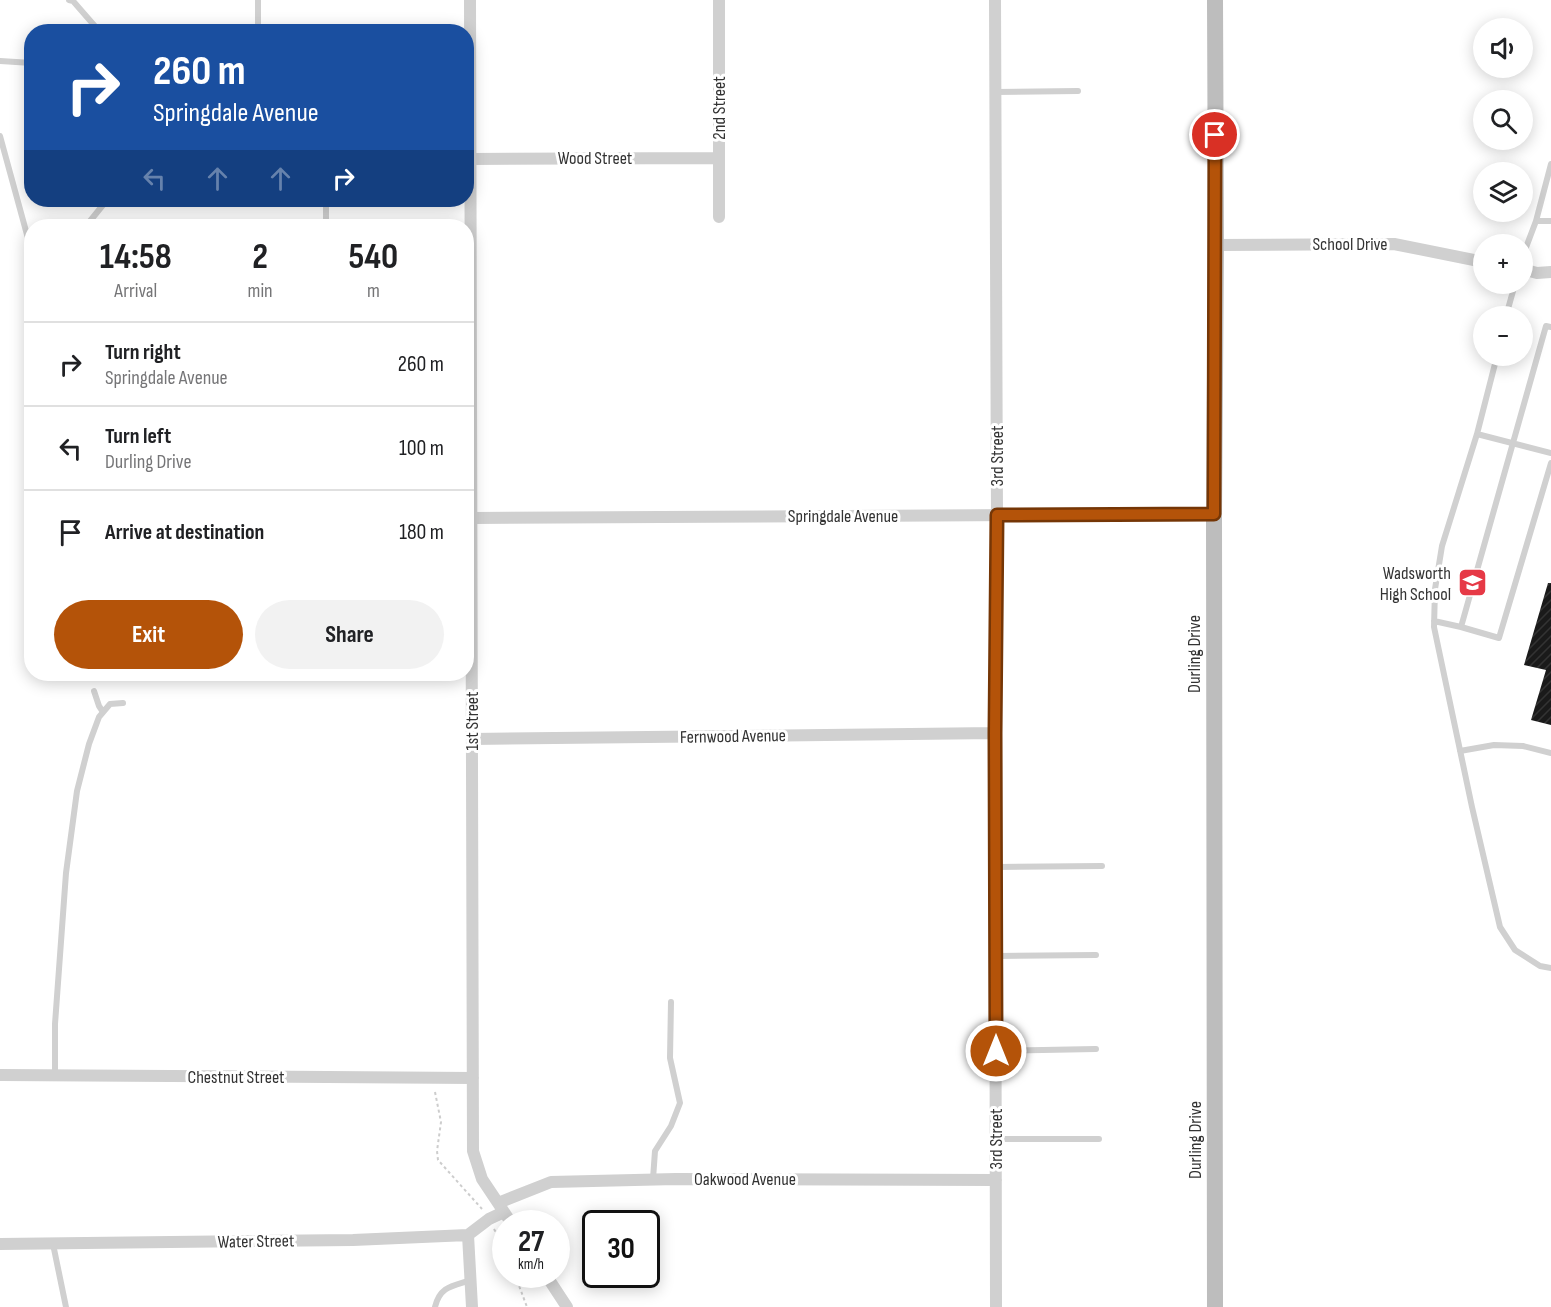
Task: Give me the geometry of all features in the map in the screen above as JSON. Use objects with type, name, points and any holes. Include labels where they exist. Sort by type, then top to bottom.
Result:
[{"type":"street","name":"1st Street","points":[[470,0],[470,24]]},
{"type":"street","name":"2nd Street","points":[[719,0],[719,217]]},
{"type":"street","name":"3rd Street","points":[[995,0],[996,1307]]},
{"type":"street","name":"Durling Drive","points":[[1215,0],[1215,1307]]},
{"type":"street","name":"Wood Street","points":[[474,159],[719,158]]},
{"type":"street","name":"School Drive","points":[[1216,245],[1394,244],[1473,259]]},
{"type":"street","points":[[1533,272],[1551,282]]},
{"type":"street","points":[[1537,273],[1551,272]]},
{"type":"street","name":"Springdale Avenue","points":[[474,518],[1214,514]]},
{"type":"street","name":"1st Street","points":[[472,681],[473,1154],[482,1179],[501,1208]]},
{"type":"street","name":"Fernwood Avenue","points":[[472,739],[995,733]]},
{"type":"street","name":"Chestnut Street","points":[[0,1076],[472,1078]]},
{"type":"street","name":"Oakwood Avenue","points":[[501,1208],[551,1182],[996,1180]]},
{"type":"street","points":[[472,1307],[468,1235],[501,1208]]},
{"type":"street","name":"Water Street","points":[[0,1244],[353,1240],[468,1235]]},
{"type":"street","points":[[555,1288],[567,1307]]},
{"type":"lane","points":[[69,0],[93,24]]},
{"type":"lane","points":[[258,0],[258,24]]},
{"type":"lane","points":[[0,61],[24,62]]},
{"type":"lane","points":[[995,92],[1078,92]]},
{"type":"lane","points":[[0,136],[24,224]]},
{"type":"lane","points":[[1531,234],[1551,164]]},
{"type":"lane","points":[[92,219],[101,207]]},
{"type":"lane","points":[[1536,221],[1551,221]]},
{"type":"lane","points":[[1461,627],[1546,326],[1551,327]]},
{"type":"lane","points":[[1494,366],[1477,434],[1442,546],[1435,589],[1434,627],[1500,927],[1515,950],[1540,966],[1551,968]]},
{"type":"lane","points":[[1477,434],[1551,453]]},
{"type":"lane","points":[[1434,621],[1499,638],[1551,463]]},
{"type":"lane","points":[[94,691],[103,712]]},
{"type":"lane","points":[[55,1076],[56,1023],[66,873],[76,791],[99,717],[110,704],[123,703]]},
{"type":"lane","points":[[1460,751],[1494,745],[1523,746],[1551,753]]},
{"type":"lane","points":[[996,867],[1102,866]]},
{"type":"lane","points":[[996,956],[1096,955]]},
{"type":"lane","points":[[653,1180],[655,1151],[671,1126],[680,1104],[670,1058],[671,1002]]},
{"type":"lane","points":[[996,1051],[1096,1050]]},
{"type":"lane","points":[[996,1139],[1099,1139]]},
{"type":"lane","points":[[53,1244],[66,1307]]},
{"type":"lane","points":[[435,1307],[442,1291],[472,1280]]},
{"type":"path","points":[[430,1078],[441,1122],[436,1151],[438,1161],[473,1197],[492,1225]]},
{"type":"path","points":[[519,1288],[527,1307]]},
{"type":"building","points":[[1548,583],[1551,583],[1551,725],[1531,720],[1546,670],[1524,665]]},
{"type":"place","name":"Wadsworth High School","points":[[1472,583]]},
{"type":"route","points":[[996,1051],[997,515],[1214,514],[1215,135]]}]
